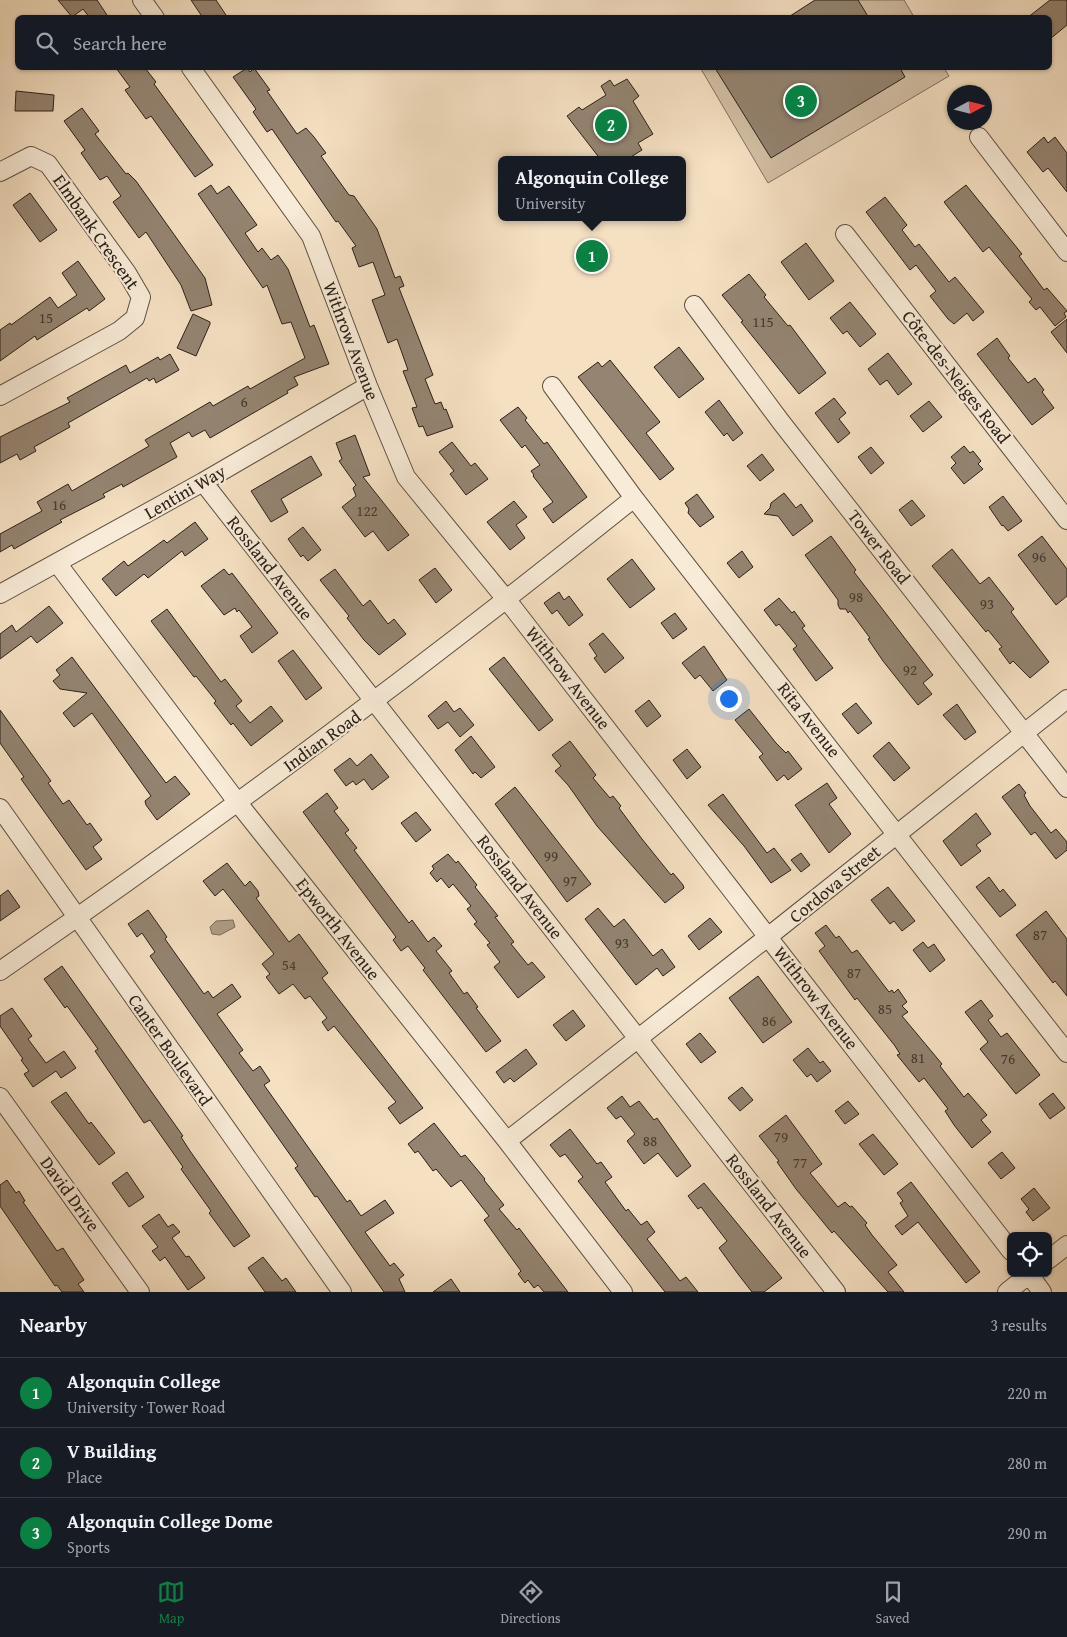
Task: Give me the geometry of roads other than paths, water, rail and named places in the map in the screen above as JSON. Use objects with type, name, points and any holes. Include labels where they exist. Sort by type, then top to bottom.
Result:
[{"type":"street","points":[[142,0],[153,15]]},
{"type":"street","name":"Withrow Avenue","points":[[192,70],[311,236],[368,386],[406,477],[506,599],[769,936],[1007,1246]]},
{"type":"street","points":[[980,136],[1067,252]]},
{"type":"street","name":"Elmbank Crescent","points":[[0,172],[31,156],[48,164],[141,297],[135,318],[119,331],[0,396]]},
{"type":"street","name":"Côte-des-Neiges Road","points":[[844,234],[1067,520]]},
{"type":"street","name":"Tower Road","points":[[694,304],[781,422],[1067,788]]},
{"type":"street","name":"Lentini Way","points":[[0,594],[58,564],[368,386]]},
{"type":"street","name":"Rita Avenue","points":[[552,386],[634,498],[1067,1053]]},
{"type":"street","name":"Rossland Avenue","points":[[203,482],[836,1292]]},
{"type":"street","name":"Indian Road","points":[[0,971],[238,803],[374,702],[634,498]]},
{"type":"street","name":"Epworth Avenue","points":[[58,564],[238,803],[507,1141],[623,1292]]},
{"type":"street","name":"Cordova Street","points":[[507,1141],[1067,699]]},
{"type":"street","name":"Canter Boulevard","points":[[0,808],[342,1292]]},
{"type":"street","name":"David Drive","points":[[0,1097],[140,1292]]},
{"type":"street","points":[[1052,1257],[1067,1245]]},
{"type":"street","points":[[1007,1292],[1025,1277]]},
{"type":"street","points":[[1031,1277],[1042,1292]]},
{"type":"place","name":"Algonquin College Dome","points":[[801,101]]},
{"type":"place","name":"V Building","points":[[611,125]]},
{"type":"place","name":"Algonquin College","points":[[592,256]]}]
